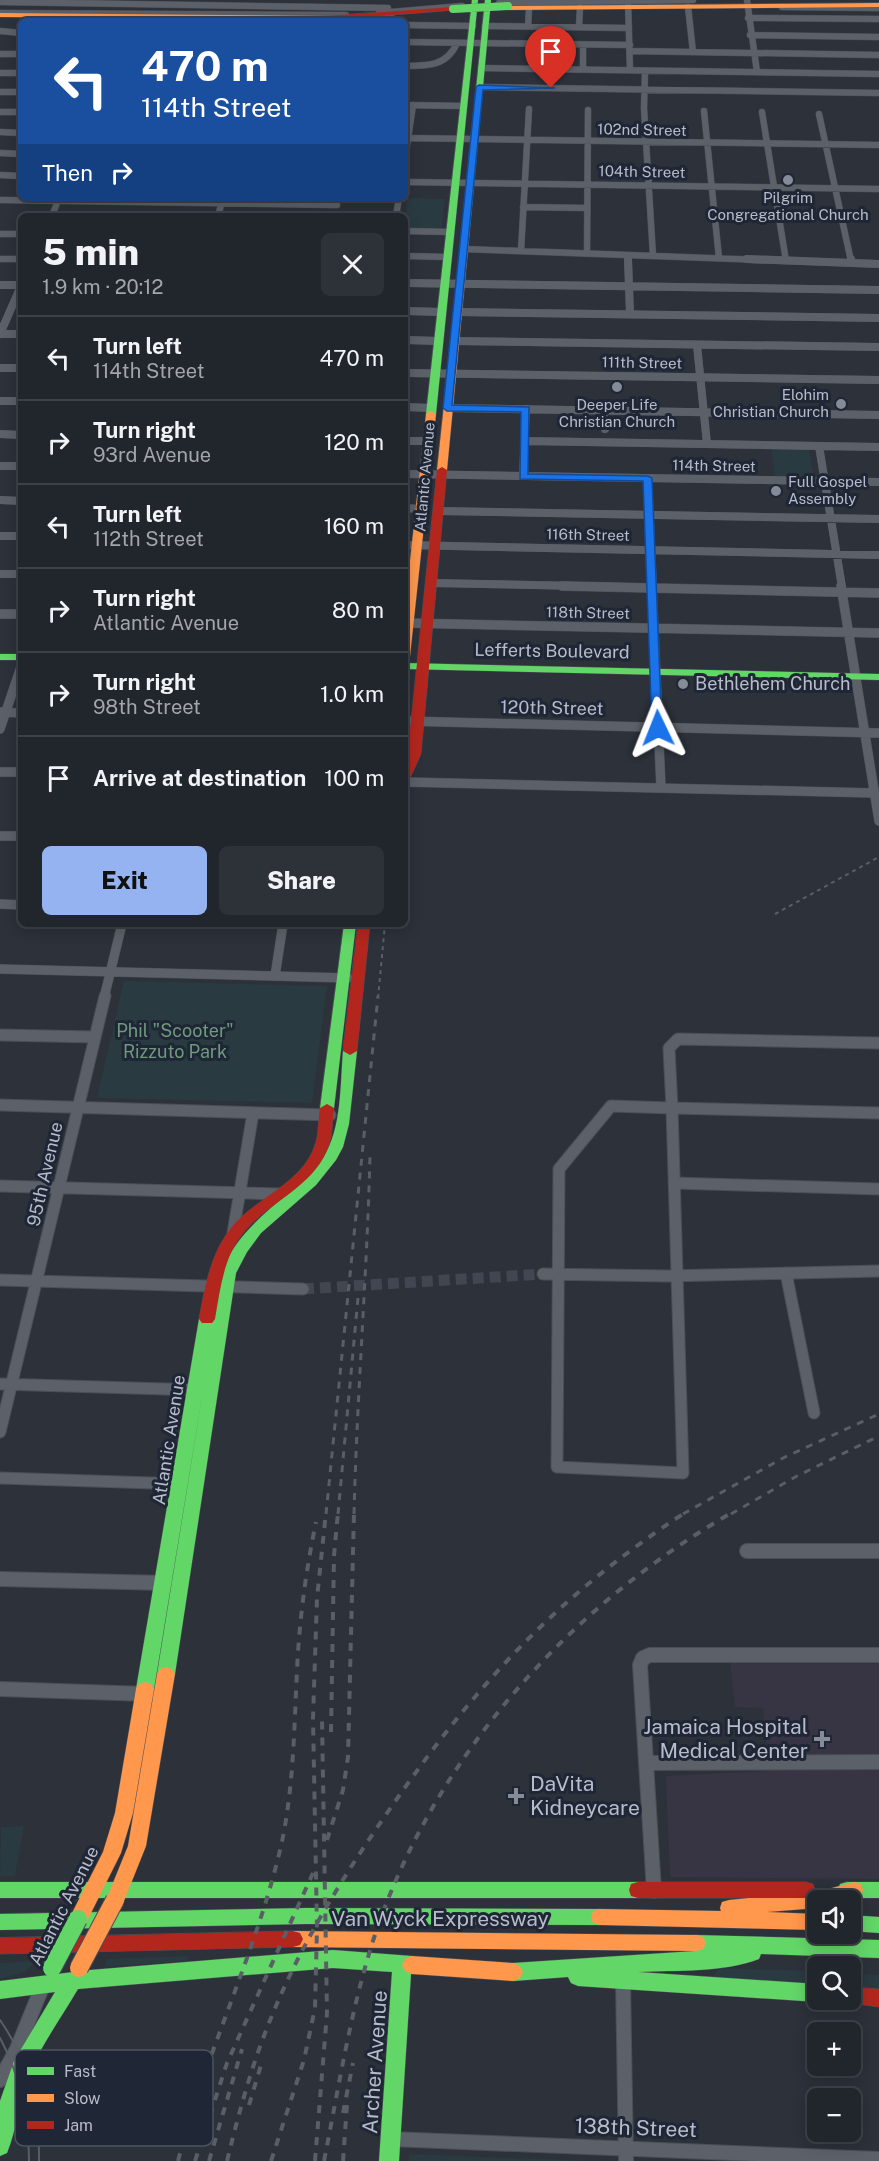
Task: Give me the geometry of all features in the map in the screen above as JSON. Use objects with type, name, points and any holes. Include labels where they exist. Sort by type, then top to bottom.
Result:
[{"type":"main road","points":[[803,3],[822,0]]},
{"type":"main road","points":[[692,2],[747,6],[803,3],[879,5]]},
{"type":"main road","points":[[803,3],[847,8]]},
{"type":"main road","points":[[0,16],[278,14],[350,17],[514,4],[716,4]]},
{"type":"main road","name":"Atlantic Avenue","points":[[468,139],[464,106],[478,43],[480,11]]},
{"type":"main road","points":[[99,14],[118,16]]},
{"type":"main road","points":[[0,16],[139,14],[194,18]]},
{"type":"main road","points":[[240,18],[278,14]]},
{"type":"main road","name":"Atlantic Avenue","points":[[408,769],[415,754],[412,722],[423,666],[464,249],[463,183],[468,139],[479,87],[481,68],[478,43]]},
{"type":"main road","name":"Atlantic Avenue","points":[[408,603],[411,545],[420,509],[451,231],[463,183]]},
{"type":"main road","points":[[0,657],[18,657]]},
{"type":"main road","name":"Lefferts Boulevard","points":[[408,666],[879,677]]},
{"type":"main road","name":"Atlantic Avenue","points":[[43,1985],[94,1889],[119,1834],[145,1694],[217,1265],[232,1238],[248,1219],[305,1172],[319,1152],[324,1139],[350,927]]},
{"type":"main road","name":"Atlantic Avenue","points":[[32,2050],[72,1982],[118,1894],[140,1832],[226,1287],[235,1257],[247,1237],[266,1217],[317,1177],[339,1141],[364,927]]},
{"type":"main road","name":"Van Wyck Expressway","points":[[0,1890],[94,1889],[118,1894],[807,1890]]},
{"type":"main road","points":[[861,1890],[879,1890]]},
{"type":"main road","points":[[652,1918],[693,1908],[783,1905],[807,1901]]},
{"type":"main road","name":"Van Wyck Expressway","points":[[0,1922],[241,1916],[652,1918],[807,1922]]},
{"type":"main road","points":[[861,1923],[879,1924]]},
{"type":"main road","name":"Van Wyck Expressway","points":[[0,1946],[277,1939],[879,1949]]},
{"type":"main road","points":[[513,1971],[723,1958],[792,1946]]},
{"type":"main road","points":[[842,1948],[879,1954]]},
{"type":"main road","points":[[0,1990],[333,1959],[807,1993]]},
{"type":"main road","name":"Archer Avenue","points":[[389,2161],[402,1965]]},
{"type":"main road","points":[[861,1997],[879,1998]]},
{"type":"main road","name":"Atlantic Avenue","points":[[0,2146],[15,2086]]},
{"type":"street","points":[[378,10],[379,0]]},
{"type":"street","points":[[408,24],[514,4],[570,0],[629,3]]},
{"type":"street","points":[[0,2],[139,14]]},
{"type":"street","points":[[401,18],[480,11],[692,2],[693,52]]},
{"type":"street","points":[[629,3],[630,70]]},
{"type":"street","points":[[747,6],[847,8],[879,5]]},
{"type":"street","points":[[747,6],[879,19]]},
{"type":"street","points":[[747,6],[757,72]]},
{"type":"street","points":[[579,27],[580,7]]},
{"type":"street","points":[[278,14],[428,8],[480,11],[528,26],[629,28]]},
{"type":"street","points":[[528,26],[529,9]]},
{"type":"street","points":[[278,14],[378,10]]},
{"type":"street","points":[[0,16],[139,14]]},
{"type":"street","points":[[0,31],[18,33]]},
{"type":"street","points":[[750,35],[879,37]]},
{"type":"street","points":[[408,42],[583,45],[693,52],[879,55]]},
{"type":"street","points":[[408,66],[434,66],[452,54],[457,43]]},
{"type":"street","points":[[538,69],[539,44]]},
{"type":"street","points":[[583,45],[583,69]]},
{"type":"street","points":[[0,54],[18,54]]},
{"type":"street","points":[[481,68],[879,74]]},
{"type":"street","points":[[645,70],[644,90],[653,256]]},
{"type":"street","points":[[0,73],[18,73]]},
{"type":"street","points":[[479,87],[879,93]]},
{"type":"street","points":[[0,92],[18,92]]},
{"type":"street","points":[[0,99],[18,99]]},
{"type":"street","points":[[408,105],[464,106]]},
{"type":"street","points":[[408,129],[413,105]]},
{"type":"street","points":[[521,251],[529,109]]},
{"type":"street","points":[[587,254],[588,110]]},
{"type":"street","points":[[704,111],[719,258]]},
{"type":"street","points":[[0,112],[18,112]]},
{"type":"street","points":[[762,112],[786,261]]},
{"type":"street","points":[[819,114],[852,263]]},
{"type":"street","points":[[0,132],[18,133]]},
{"type":"street","name":"102nd Street","points":[[408,138],[879,145]]},
{"type":"street","points":[[0,153],[18,154]]},
{"type":"street","points":[[0,176],[18,176]]},
{"type":"street","name":"104th Street","points":[[408,182],[879,189]]},
{"type":"street","points":[[0,200],[18,200]]},
{"type":"street","points":[[222,201],[338,202]]},
{"type":"street","points":[[523,207],[587,208]]},
{"type":"street","points":[[408,231],[451,231]]},
{"type":"street","points":[[0,234],[18,234]]},
{"type":"street","points":[[464,249],[879,264]]},
{"type":"street","points":[[628,255],[630,314]]},
{"type":"street","points":[[408,256],[448,257]]},
{"type":"street","points":[[0,259],[18,259]]},
{"type":"street","points":[[408,283],[879,290]]},
{"type":"street","points":[[0,285],[18,286]]},
{"type":"street","points":[[17,304],[10,312],[0,334],[18,334]]},
{"type":"street","points":[[408,311],[442,312]]},
{"type":"street","points":[[0,312],[10,312]]},
{"type":"street","points":[[457,312],[879,318]]},
{"type":"street","points":[[408,340],[439,341]]},
{"type":"street","points":[[454,341],[879,347]]},
{"type":"street","points":[[697,345],[707,444]]},
{"type":"street","points":[[0,368],[18,368]]},
{"type":"street","name":"111th Street","points":[[408,373],[879,380]]},
{"type":"street","points":[[0,401],[18,401]]},
{"type":"street","points":[[408,407],[432,408]]},
{"type":"street","points":[[447,408],[879,415]]},
{"type":"street","points":[[523,477],[526,409]]},
{"type":"street","points":[[603,410],[604,429]]},
{"type":"street","points":[[0,434],[18,435]]},
{"type":"street","points":[[408,441],[428,441]]},
{"type":"street","points":[[525,441],[879,447]]},
{"type":"street","points":[[819,446],[879,822]]},
{"type":"street","points":[[0,466],[18,466]]},
{"type":"street","name":"114th Street","points":[[408,474],[879,482]]},
{"type":"street","points":[[648,478],[661,788]]},
{"type":"street","points":[[0,500],[18,501]]},
{"type":"street","points":[[408,508],[420,509]]},
{"type":"street","points":[[438,511],[879,519]]},
{"type":"street","points":[[0,536],[18,537]]},
{"type":"street","name":"116th Street","points":[[411,545],[879,555]]},
{"type":"street","points":[[0,574],[18,574]]},
{"type":"street","points":[[431,583],[879,592]]},
{"type":"street","points":[[0,614],[18,614]]},
{"type":"street","name":"118th Street","points":[[408,623],[879,633]]},
{"type":"street","points":[[0,729],[3,712],[18,674]]},
{"type":"street","points":[[3,712],[18,713]]},
{"type":"street","name":"120th Street","points":[[412,722],[879,733]]},
{"type":"street","points":[[0,772],[18,772]]},
{"type":"street","points":[[408,782],[874,793]]},
{"type":"street","points":[[0,836],[18,836]]},
{"type":"street","points":[[0,904],[18,905]]},
{"type":"street","name":"95th Avenue","points":[[0,1432],[6,1384],[37,1282],[121,927]]},
{"type":"street","points":[[275,976],[283,927]]},
{"type":"street","points":[[0,969],[358,978]]},
{"type":"street","points":[[0,1035],[95,1037]]},
{"type":"street","points":[[879,1043],[678,1039],[669,1048],[672,1109],[683,1473],[557,1467],[559,1169],[611,1106],[672,1109],[879,1113]]},
{"type":"street","points":[[0,1105],[343,1115]]},
{"type":"street","points":[[232,1238],[254,1113]]},
{"type":"street","points":[[674,1183],[879,1189]]},
{"type":"street","points":[[0,1186],[296,1195]]},
{"type":"street","points":[[543,1274],[677,1275],[879,1271]]},
{"type":"street","points":[[786,1273],[814,1413]]},
{"type":"street","points":[[0,1280],[303,1289]]},
{"type":"street","points":[[6,1384],[211,1390]]},
{"type":"street","points":[[0,1478],[196,1484]]},
{"type":"street","points":[[747,1551],[879,1551]]},
{"type":"street","points":[[0,1579],[180,1584]]},
{"type":"street","points":[[654,1891],[640,1665],[643,1658],[650,1655],[879,1655]]},
{"type":"street","points":[[0,1689],[162,1695]]},
{"type":"street","points":[[646,1762],[879,1762]]},
{"type":"street","points":[[623,1980],[626,2155]]},
{"type":"street","points":[[16,2050],[43,1985]]},
{"type":"street","points":[[0,2080],[15,2053]]},
{"type":"street","name":"138th Street","points":[[391,2139],[626,2155],[879,2159]]},
{"type":"shaded area","name":"Jamaica Hospital Medical Center","points":[[879,1659],[879,1879],[670,1877],[666,1776],[769,1771],[763,1708],[735,1707],[730,1661]]},
{"type":"green space","points":[[408,198],[445,199],[442,228],[408,228],[408,213],[406,213]]},
{"type":"green space","points":[[771,449],[809,450],[814,477],[775,476]]},
{"type":"green space","name":"Phil \"Scooter\" Rizzuto Park","points":[[124,981],[327,986],[312,1103],[97,1098]]},
{"type":"green space","points":[[24,1826],[15,1876],[0,1876],[1,1827]]},
{"type":"green space","points":[[188,1956],[188,1961],[104,1967],[107,1959]]},
{"type":"green space","points":[[36,1961],[25,1972],[0,1979],[0,1963]]},
{"type":"green space","points":[[719,1968],[807,1971],[807,1984],[712,1978]]},
{"type":"green space","points":[[861,1974],[879,1975],[879,1989],[861,1988]]},
{"type":"green space","points":[[409,2154],[589,2161],[409,2161]]},
{"type":"tunnel","points":[[303,1289],[543,1274]]},
{"type":"tram line","points":[[0,2020],[17,2050]]},
{"type":"tram line","points":[[0,2038],[15,2073]]},
{"type":"tram line","points":[[28,2146],[29,2161]]},
{"type":"tram line","points":[[39,2146],[39,2161]]},
{"type":"railway","points":[[775,914],[879,857]]},
{"type":"railway","points":[[378,998],[385,927]]},
{"type":"railway","points":[[326,1514],[378,996]]},
{"type":"railway","points":[[354,1514],[370,1156]]},
{"type":"railway","points":[[338,1514],[358,1298]]},
{"type":"railway","points":[[684,1514],[783,1458],[879,1414]]},
{"type":"railway","points":[[731,1514],[797,1476],[879,1436]]},
{"type":"railway","points":[[317,1923],[313,1718],[317,1598],[326,1512]]},
{"type":"railway","points":[[331,1732],[334,1556],[338,1512]]},
{"type":"railway","points":[[327,1840],[343,1790],[348,1757],[354,1512]]},
{"type":"railway","points":[[324,2161],[347,2041],[361,1981],[379,1923],[405,1859],[438,1798],[476,1740],[520,1686],[567,1636],[619,1590],[675,1549],[733,1512]]},
{"type":"railway","points":[[325,1909],[385,1816],[484,1686],[556,1612],[596,1578],[684,1514]]},
{"type":"railway","points":[[213,2052],[271,1886],[286,1822],[301,1619],[316,1522]]},
{"type":"railway","points":[[322,1719],[325,1909]]},
{"type":"railway","points":[[213,2106],[227,2063],[313,1873]]},
{"type":"railway","points":[[315,2161],[327,2013],[325,1909]]},
{"type":"railway","points":[[317,1923],[325,1909]]},
{"type":"railway","points":[[227,2161],[241,2106],[264,2035],[282,1991],[317,1923]]},
{"type":"railway","points":[[271,2161],[304,2060],[315,2008],[317,1923]]},
{"type":"railway","points":[[209,2161],[242,2049]]},
{"type":"railway","points":[[343,2113],[353,2063]]},
{"type":"railway","points":[[249,2105],[261,2065]]},
{"type":"railway","points":[[343,2161],[347,2104]]},
{"type":"railway","points":[[178,2161],[182,2146]]},
{"type":"railway","points":[[195,2161],[200,2146]]},
{"type":"traffic: fast","points":[[431,414],[475,0]]},
{"type":"traffic: fast","points":[[465,239],[488,0]]},
{"type":"traffic: fast","points":[[453,9],[508,6]]},
{"type":"traffic: fast","points":[[0,657],[18,657]]},
{"type":"traffic: fast","points":[[408,666],[879,677]]},
{"type":"traffic: fast","points":[[327,1108],[350,927]]},
{"type":"traffic: fast","points":[[166,1674],[229,1273],[241,1250],[256,1230],[311,1182],[329,1160],[340,1136],[350,1051]]},
{"type":"traffic: fast","points":[[145,1689],[207,1319]]},
{"type":"traffic: fast","points":[[0,1890],[638,1890]]},
{"type":"traffic: fast","points":[[861,1890],[879,1890]]},
{"type":"traffic: fast","points":[[0,1922],[306,1916],[600,1917]]},
{"type":"traffic: fast","points":[[52,1968],[78,1919]]},
{"type":"traffic: fast","points":[[861,1924],[879,1925]]},
{"type":"traffic: fast","points":[[696,1943],[879,1949]]},
{"type":"traffic: fast","points":[[513,1972],[723,1958],[752,1953]]},
{"type":"traffic: fast","points":[[0,1990],[90,1979],[333,1959],[412,1965]]},
{"type":"traffic: fast","points":[[389,2161],[402,1965]]},
{"type":"traffic: fast","points":[[578,1977],[807,1992]]},
{"type":"traffic: fast","points":[[32,2050],[72,1981]]},
{"type":"traffic: fast","points":[[0,2146],[15,2086]]},
{"type":"traffic: slow","points":[[507,8],[879,5]]},
{"type":"traffic: slow","points":[[0,15],[327,18]]},
{"type":"traffic: slow","points":[[442,470],[465,239]]},
{"type":"traffic: slow","points":[[408,628],[431,414]]},
{"type":"traffic: slow","points":[[115,1900],[137,1846],[166,1674]]},
{"type":"traffic: slow","points":[[78,1919],[112,1853],[124,1813],[145,1689]]},
{"type":"traffic: slow","points":[[79,1968],[115,1900]]},
{"type":"traffic: slow","points":[[729,1908],[807,1900]]},
{"type":"traffic: slow","points":[[600,1917],[807,1922]]},
{"type":"traffic: slow","points":[[293,1939],[696,1943]]},
{"type":"traffic: slow","points":[[412,1965],[513,1972]]},
{"type":"traffic: jam","points":[[327,18],[453,9]]},
{"type":"traffic: jam","points":[[408,769],[415,754],[442,470]]},
{"type":"traffic: jam","points":[[350,1051],[364,927]]},
{"type":"traffic: jam","points":[[207,1319],[216,1274],[229,1242],[246,1221],[296,1181],[316,1159],[324,1136],[327,1108]]},
{"type":"traffic: jam","points":[[638,1890],[806,1890]]},
{"type":"traffic: jam","points":[[0,1946],[293,1939]]},
{"type":"traffic: jam","points":[[861,1997],[879,1998]]},
{"type":"place","name":"Pilgrim Congregational Church","points":[[788,180]]},
{"type":"place","name":"Deeper Life Christian Church","points":[[617,387]]},
{"type":"place","name":"Elohim Christian Church","points":[[841,404]]},
{"type":"place","name":"Full Gospel Assembly","points":[[776,491]]},
{"type":"place","name":"Bethlehem Church","points":[[683,684]]},
{"type":"place","name":"Jamaica Hospital Medical Center","points":[[822,1739]]},
{"type":"place","name":"DaVita Kidneycare","points":[[516,1796]]},
{"type":"route","points":[[551,88],[479,87],[447,408],[526,409],[523,477],[648,478],[658,728]]}]
